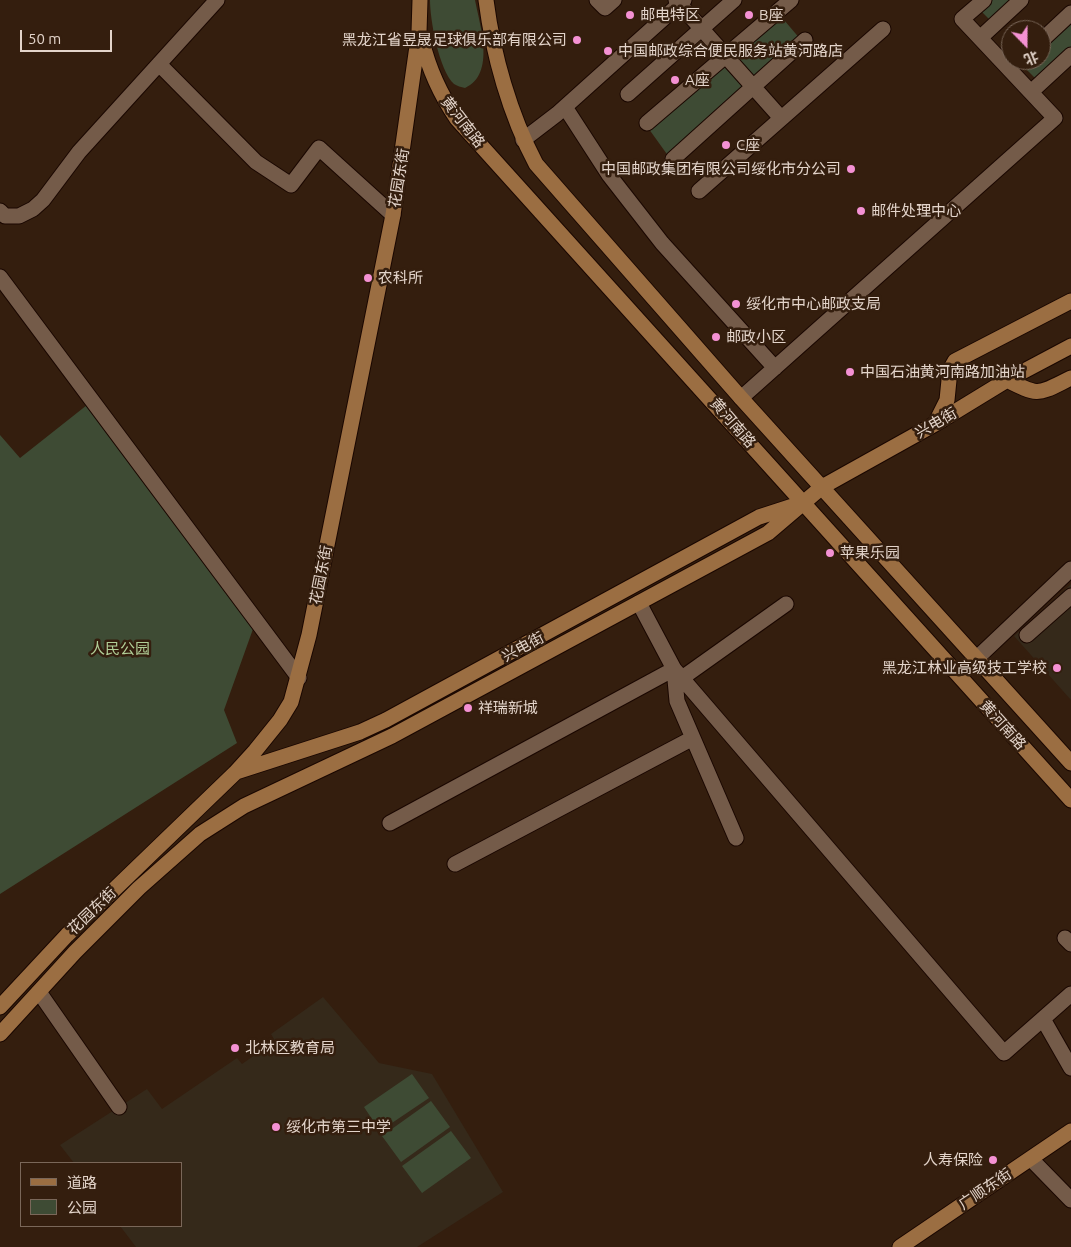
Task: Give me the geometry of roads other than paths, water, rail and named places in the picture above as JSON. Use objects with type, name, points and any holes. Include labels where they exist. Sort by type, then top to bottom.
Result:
[{"type":"main road","points":[[414,0],[419,32]]},
{"type":"main road","points":[[419,32],[420,0]]},
{"type":"main road","name":"黄河南路","points":[[486,0],[501,71],[523,140],[536,164],[741,398],[1071,764]]},
{"type":"main road","name":"花园东街","points":[[0,1007],[67,935],[235,773],[280,720],[291,702],[299,678],[393,215],[419,32]]},
{"type":"main road","name":"黄河南路","points":[[419,32],[427,64],[441,95],[457,118],[1071,800]]},
{"type":"main road","points":[[935,424],[947,400],[950,370],[955,361],[1071,301]]},
{"type":"main road","name":"兴电街","points":[[300,780],[392,736],[768,533],[822,487],[935,424],[1007,380],[1071,346]]},
{"type":"main road","points":[[1007,380],[1032,393],[1045,391],[1071,378]]},
{"type":"main road","points":[[724,413],[741,398]]},
{"type":"main road","name":"兴电街","points":[[235,773],[360,732],[386,720],[759,518],[802,503]]},
{"type":"main road","points":[[631,588],[639,602]]},
{"type":"main road","name":"花园东街","points":[[0,1034],[139,888],[200,834],[244,806],[300,780]]},
{"type":"main road","points":[[26,979],[39,992]]},
{"type":"main road","name":"广顺东街","points":[[900,1247],[1071,1131]]},
{"type":"street","points":[[0,211],[11,218],[19,216],[33,209],[43,200],[79,152],[217,0]]},
{"type":"street","points":[[598,0],[605,8],[614,0]]},
{"type":"street","points":[[628,94],[734,0]]},
{"type":"street","points":[[647,123],[791,0]]},
{"type":"street","points":[[984,0],[962,19],[980,38],[1001,54]]},
{"type":"street","points":[[980,38],[1022,0]]},
{"type":"street","points":[[523,140],[565,107],[680,1],[701,29],[781,118]]},
{"type":"street","points":[[1051,32],[1071,13]]},
{"type":"street","points":[[698,191],[884,29]]},
{"type":"street","points":[[673,159],[805,40]]},
{"type":"street","points":[[1031,92],[1071,55]]},
{"type":"street","points":[[159,64],[256,162],[291,185],[320,148],[393,215]]},
{"type":"street","points":[[741,398],[1056,118],[1031,92],[1018,70]]},
{"type":"street","points":[[565,107],[609,175],[649,228],[775,368]]},
{"type":"street","points":[[0,277],[299,678]]},
{"type":"street","points":[[976,659],[1071,569]]},
{"type":"street","points":[[1027,635],[1071,596]]},
{"type":"street","points":[[639,602],[678,673],[1004,1053],[1071,994]]},
{"type":"street","points":[[390,822],[678,673],[786,604]]},
{"type":"street","points":[[678,673],[678,701],[736,838]]},
{"type":"street","points":[[455,864],[693,738]]},
{"type":"street","points":[[39,992],[119,1107]]},
{"type":"street","points":[[1043,1019],[1071,1068]]},
{"type":"street","points":[[1031,1159],[1071,1200]]},
{"type":"place","name":"邮电特区","points":[[630,15]]},
{"type":"place","name":"B座","points":[[749,15]]},
{"type":"place","name":"黑龙江省昱晟足球俱乐部有限公司","points":[[577,40]]},
{"type":"place","name":"中国邮政综合便民服务站黄河路店","points":[[608,51]]},
{"type":"place","name":"A座","points":[[675,80]]},
{"type":"place","name":"C座","points":[[726,145]]},
{"type":"place","name":"中国邮政集团有限公司绥化市分公司","points":[[851,169]]},
{"type":"place","name":"邮件处理中心","points":[[861,211]]},
{"type":"place","name":"农科所","points":[[368,278]]},
{"type":"place","name":"绥化市中心邮政支局","points":[[736,304]]},
{"type":"place","name":"邮政小区","points":[[716,337]]},
{"type":"place","name":"中国石油黄河南路加油站","points":[[850,372]]},
{"type":"place","name":"苹果乐园","points":[[830,553]]},
{"type":"place","name":"黑龙江林业高级技工学校","points":[[1057,668]]},
{"type":"place","name":"祥瑞新城","points":[[468,708]]},
{"type":"place","name":"北林区教育局","points":[[235,1048]]},
{"type":"place","name":"绥化市第三中学","points":[[276,1127]]},
{"type":"place","name":"人寿保险","points":[[993,1160]]},
{"type":"park label","name":"人民公园","points":[[120,649]]}]
